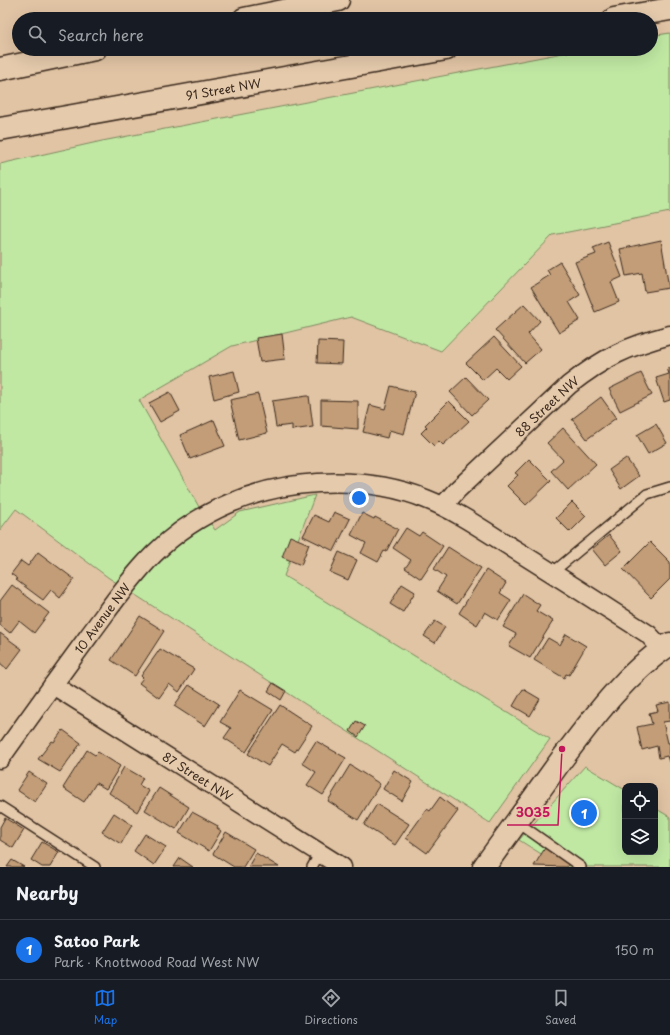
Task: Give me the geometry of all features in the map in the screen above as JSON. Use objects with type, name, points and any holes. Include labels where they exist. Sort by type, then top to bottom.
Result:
[{"type":"main road","points":[[279,12],[338,0]]},
{"type":"main road","points":[[653,12],[670,9]]},
{"type":"main road","points":[[0,69],[62,56]]},
{"type":"main road","name":"91 Street NW","points":[[0,129],[407,56]]},
{"type":"main road","points":[[484,867],[516,821],[600,710],[626,681],[666,647]]},
{"type":"street","name":"88 Street NW","points":[[443,506],[457,490],[569,385],[589,369],[605,358],[640,343],[670,335]]},
{"type":"street","name":"10 Avenue NW","points":[[0,759],[116,601],[153,555],[186,527],[229,504],[250,495],[289,486],[329,482],[360,484],[411,493],[443,506]]},
{"type":"street","points":[[443,506],[552,573],[666,647]]},
{"type":"street","name":"87 Street NW","points":[[53,685],[316,860],[342,867]]},
{"type":"lane","points":[[552,573],[647,494],[670,487]]},
{"type":"lane","points":[[0,806],[95,867]]},
{"type":"lane","points":[[516,821],[581,867]]},
{"type":"green space","points":[[670,33],[670,212],[553,235],[441,351],[351,317],[232,346],[139,400],[199,507],[215,530],[240,512],[315,495],[284,576],[550,739],[490,823],[109,578],[16,509],[0,530],[0,164],[102,141],[547,56],[658,56],[658,35]]},
{"type":"green space","points":[[585,766],[622,788],[622,855],[658,855],[658,810],[670,817],[670,867],[562,867],[519,840]]},
{"type":"building","points":[[661,240],[669,288],[645,292],[642,273],[626,276],[620,249]]},
{"type":"building","points":[[608,242],[622,277],[611,282],[619,302],[595,312],[575,262],[596,254],[593,248]]},
{"type":"building","points":[[560,262],[580,295],[569,302],[580,320],[559,333],[531,287],[550,275],[547,270]]},
{"type":"building","points":[[524,304],[540,321],[528,334],[541,349],[525,363],[495,330]]},
{"type":"building","points":[[282,334],[285,359],[260,362],[256,338]]},
{"type":"building","points":[[494,337],[521,366],[507,379],[496,368],[483,380],[466,363]]},
{"type":"building","points":[[318,341],[343,342],[342,364],[317,363]]},
{"type":"building","points":[[667,368],[670,368],[670,400],[664,402],[656,378],[669,374]]},
{"type":"building","points":[[234,371],[239,392],[214,399],[209,377]]},
{"type":"building","points":[[641,373],[652,395],[620,411],[609,389]]},
{"type":"building","points":[[466,377],[488,400],[472,415],[450,392]]},
{"type":"building","points":[[391,386],[415,392],[404,434],[389,430],[387,438],[363,432],[370,405],[385,409]]},
{"type":"building","points":[[170,392],[180,411],[160,422],[149,403]]},
{"type":"building","points":[[258,394],[267,433],[239,440],[230,400]]},
{"type":"building","points":[[309,396],[313,427],[292,430],[292,425],[276,427],[272,401]]},
{"type":"building","points":[[601,397],[616,418],[587,439],[572,419]]},
{"type":"building","points":[[321,400],[358,401],[358,429],[321,426]]},
{"type":"building","points":[[449,401],[469,421],[443,445],[439,441],[434,446],[421,433],[427,427],[425,425]]},
{"type":"building","points":[[214,420],[225,446],[190,459],[180,435]]},
{"type":"building","points":[[656,424],[667,443],[648,454],[637,435]]},
{"type":"building","points":[[563,428],[596,464],[568,490],[551,471],[563,460],[547,443]]},
{"type":"building","points":[[626,458],[639,476],[621,489],[609,470]]},
{"type":"building","points":[[529,459],[551,481],[526,505],[507,486],[518,475],[515,473]]},
{"type":"building","points":[[572,502],[586,516],[570,532],[556,518]]},
{"type":"building","points":[[334,512],[350,519],[334,551],[303,536],[314,515],[329,522]]},
{"type":"building","points":[[362,513],[374,519],[375,517],[398,529],[386,552],[384,551],[378,562],[361,553],[366,543],[351,535]]},
{"type":"building","points":[[406,528],[419,536],[422,532],[443,546],[421,579],[405,568],[411,560],[393,548]]},
{"type":"building","points":[[609,535],[622,551],[605,565],[592,549]]},
{"type":"building","points":[[290,536],[309,544],[301,565],[282,557]]},
{"type":"building","points":[[650,542],[670,562],[670,579],[651,598],[623,569]]},
{"type":"building","points":[[448,547],[481,568],[457,604],[437,591],[446,577],[434,569]]},
{"type":"building","points":[[38,552],[74,579],[60,598],[51,590],[43,600],[16,580],[18,579],[11,574],[21,561],[28,566]]},
{"type":"building","points":[[339,552],[357,560],[348,580],[330,572]]},
{"type":"building","points":[[486,570],[506,583],[500,593],[511,600],[498,620],[485,612],[477,625],[459,613]]},
{"type":"building","points":[[402,584],[415,592],[403,612],[390,604]]},
{"type":"building","points":[[12,585],[49,613],[34,633],[19,621],[10,633],[0,625],[0,601]]},
{"type":"building","points":[[523,594],[540,605],[536,611],[553,621],[530,658],[509,646],[516,634],[503,627]]},
{"type":"building","points":[[140,616],[164,631],[135,676],[111,660]]},
{"type":"building","points":[[435,621],[445,627],[435,643],[424,636]]},
{"type":"building","points":[[0,633],[22,649],[7,669],[0,663]]},
{"type":"building","points":[[566,634],[586,646],[569,675],[566,674],[564,678],[534,660],[548,638],[560,645]]},
{"type":"building","points":[[160,649],[194,669],[179,692],[169,684],[159,698],[139,683],[143,678],[141,676]]},
{"type":"building","points":[[273,683],[286,691],[281,700],[268,691]]},
{"type":"building","points":[[189,685],[219,704],[205,726],[174,706]]},
{"type":"building","points":[[523,689],[540,699],[530,716],[513,706]]},
{"type":"building","points":[[240,690],[273,710],[246,752],[224,738],[231,728],[220,722]]},
{"type":"building","points":[[670,702],[670,721],[663,722],[668,743],[670,743],[669,762],[667,756],[659,758],[657,746],[642,750],[637,727],[652,724],[649,713],[658,711],[656,705]]},
{"type":"building","points":[[280,705],[312,726],[295,752],[282,744],[268,766],[248,754]]},
{"type":"building","points":[[356,721],[365,726],[358,737],[350,731]]},
{"type":"building","points":[[63,730],[81,743],[60,772],[38,759]]},
{"type":"building","points":[[316,741],[346,758],[323,795],[307,785],[316,772],[302,763]]},
{"type":"building","points":[[87,750],[95,755],[98,752],[120,766],[106,789],[96,783],[84,802],[63,788]]},
{"type":"building","points":[[350,765],[380,784],[358,820],[328,801]]},
{"type":"building","points":[[124,767],[143,778],[139,785],[149,791],[137,812],[109,793]]},
{"type":"building","points":[[394,770],[413,782],[402,801],[383,789]]},
{"type":"building","points":[[29,772],[47,784],[35,802],[17,790]]},
{"type":"building","points":[[159,788],[189,807],[176,829],[145,810]]},
{"type":"building","points":[[440,797],[458,811],[427,853],[406,838],[427,809],[430,811]]},
{"type":"building","points":[[377,804],[409,824],[395,845],[364,825]]},
{"type":"building","points":[[192,812],[218,826],[217,828],[221,831],[209,851],[179,833]]},
{"type":"building","points":[[114,813],[132,825],[121,844],[102,832]]},
{"type":"building","points":[[5,818],[24,830],[13,848],[0,840],[0,827]]},
{"type":"building","points":[[226,832],[254,849],[243,867],[234,867],[213,854]]},
{"type":"building","points":[[145,834],[166,847],[154,865],[134,851]]},
{"type":"building","points":[[42,842],[59,852],[50,867],[42,867],[31,860]]},
{"type":"building","points":[[545,848],[569,864],[567,867],[534,866]]},
{"type":"building","points":[[256,853],[279,867],[248,867]]},
{"type":"building","points":[[180,858],[193,867],[174,867]]},
{"type":"building","points":[[12,860],[24,867],[7,867]]},
{"type":"place","name":"3035","points":[[562,749]]},
{"type":"place","name":"Satoo Park","points":[[584,813]]}]
